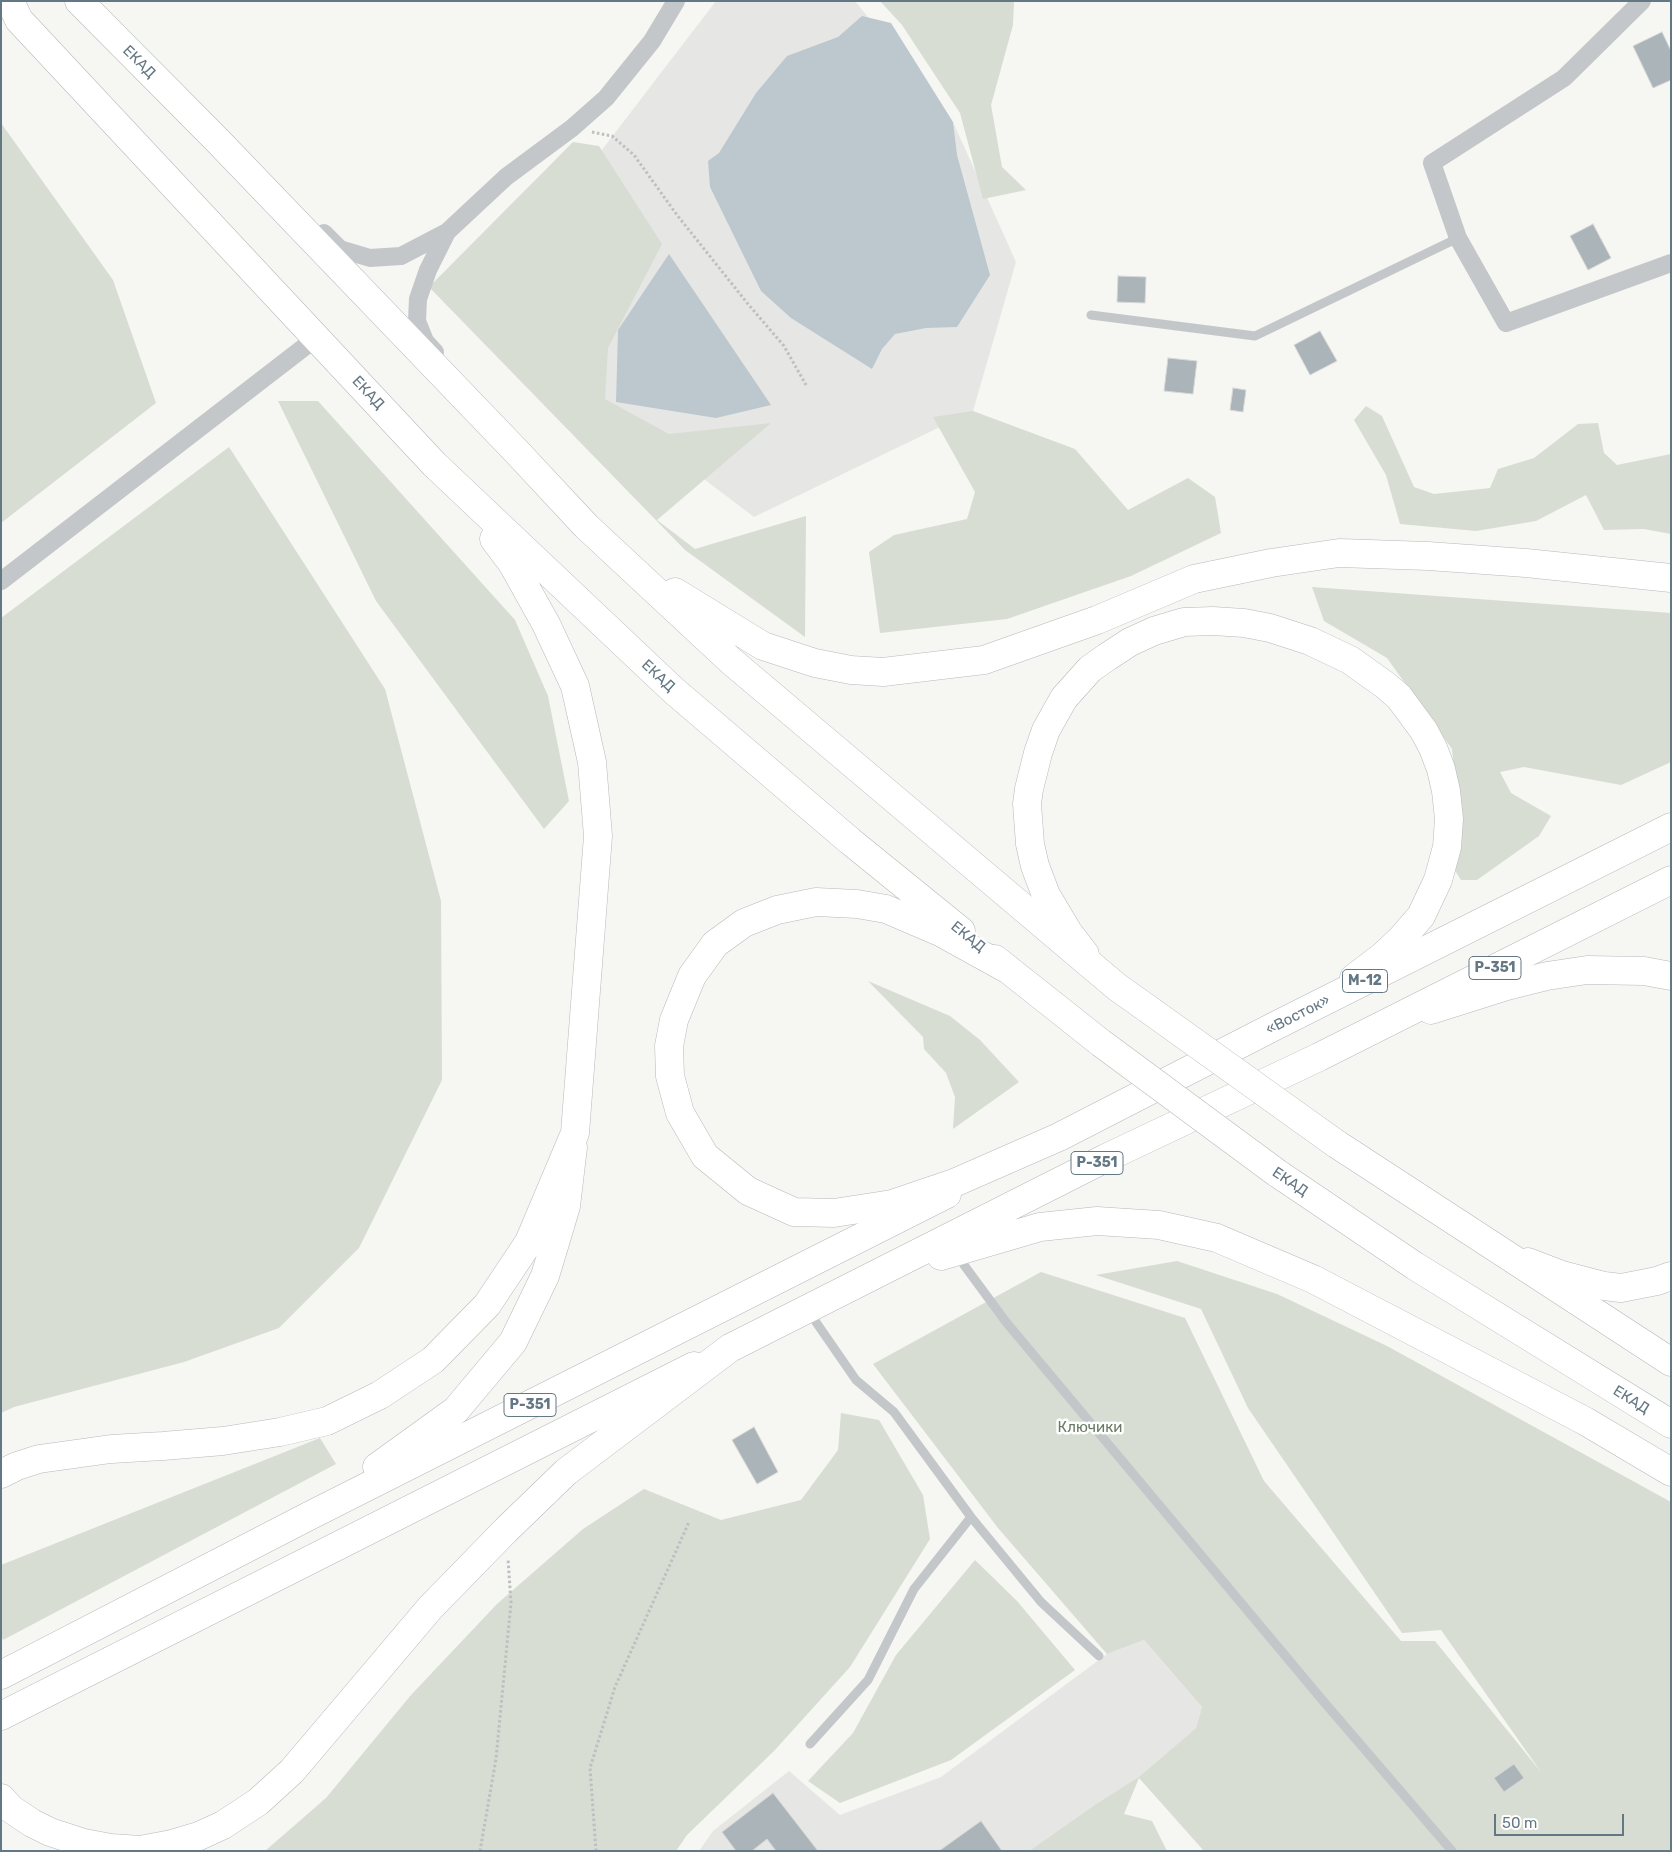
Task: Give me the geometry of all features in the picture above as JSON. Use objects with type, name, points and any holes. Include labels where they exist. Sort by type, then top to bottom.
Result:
[{"type":"main road","points":[[10,1],[19,20],[316,338]]},
{"type":"main road","name":"ЕКАД","points":[[78,1],[217,140],[586,526],[731,661],[1117,987],[1335,1143],[1496,1249]]},
{"type":"main road","name":"ЕКАД","points":[[316,338],[434,464],[673,690],[850,840],[1009,970],[1101,1043],[1277,1173],[1415,1266],[1671,1424]]},
{"type":"main road","points":[[309,1516],[456,1410],[513,1342],[545,1276],[566,1206],[575,1133],[598,836],[592,762],[575,686],[546,624],[512,563],[434,464]]},
{"type":"main road","points":[[586,526],[680,596],[763,646],[815,663],[851,670],[883,672],[984,660],[1097,620],[1194,579],[1271,562],[1339,553],[1428,556],[1671,578]]},
{"type":"main road","points":[[1117,987],[1091,961],[1068,932],[1046,895],[1035,866],[1030,844],[1027,804],[1038,753],[1046,730],[1064,698],[1106,657],[1130,642],[1154,631],[1184,622],[1213,621],[1270,628],[1310,642],[1350,660],[1385,685],[1399,698],[1424,731],[1433,748],[1441,769],[1446,791],[1449,819],[1445,856],[1431,897],[1421,916],[1395,945],[1362,973],[1275,1026]]},
{"type":"main road","name":"«Восток»","points":[[1060,1137],[1275,1026],[1671,827]]},
{"type":"main road","name":"Р-351","points":[[1,1716],[877,1274],[953,1244],[1106,1158],[1319,1057],[1671,880]]},
{"type":"main road","points":[[1009,970],[942,933],[886,909],[857,904],[816,902],[777,910],[744,923],[715,944],[692,976],[674,1020],[669,1046],[670,1076],[680,1113],[705,1156],[748,1191],[794,1212],[834,1213],[892,1204],[954,1183],[1060,1137]]},
{"type":"main road","points":[[1319,1057],[1411,1017],[1486,992],[1547,976],[1587,970],[1617,969],[1671,976]]},
{"type":"main road","points":[[1,1474],[17,1466],[39,1459],[58,1456],[111,1449],[223,1440],[280,1432],[327,1421],[380,1395],[433,1360],[487,1305],[529,1242],[575,1133]]},
{"type":"main road","name":"Р-351","points":[[1,1675],[309,1516],[1060,1137]]},
{"type":"main road","points":[[953,1244],[1040,1227],[1097,1221],[1160,1225],[1217,1238],[1313,1279],[1586,1421],[1671,1472]]},
{"type":"main road","points":[[1496,1249],[1554,1272],[1604,1286],[1621,1288],[1671,1276]]},
{"type":"main road","points":[[1496,1249],[1671,1362]]},
{"type":"main road","points":[[1,1798],[11,1809],[50,1832],[84,1843],[111,1848],[140,1850],[172,1844],[199,1836],[224,1825],[258,1802],[292,1771],[430,1608],[566,1472],[730,1348]]},
{"type":"street","points":[[217,140],[264,174],[340,249],[370,258],[401,256],[447,232],[506,177],[572,128],[606,98],[652,42],[676,1]]},
{"type":"street","points":[[1642,1],[1564,78],[1432,163],[1458,238],[1506,323],[1671,263]]},
{"type":"street","points":[[447,232],[428,270],[418,299],[417,321],[425,341],[474,395],[516,451]]},
{"type":"street","points":[[1,581],[316,338]]},
{"type":"lane","points":[[1091,314],[1254,336],[1458,238]]},
{"type":"lane","points":[[953,1244],[964,1265],[1006,1322],[1324,1702],[1452,1851]]},
{"type":"lane","points":[[807,1310],[856,1380],[894,1412],[971,1516],[1041,1602],[1099,1656]]},
{"type":"lane","points":[[810,1744],[868,1680],[914,1589],[971,1516]]},
{"type":"path","points":[[572,128],[612,136],[634,155],[677,215],[784,346],[806,385]]},
{"type":"path","points":[[596,1851],[590,1768],[615,1687],[688,1522]]},
{"type":"path","points":[[480,1851],[496,1759],[511,1602],[506,1530]]},
{"type":"shaded area","points":[[716,1],[855,1],[953,122],[1016,262],[973,411],[754,517],[480,309]]},
{"type":"shaded area","points":[[862,16],[891,23],[953,122],[957,155],[990,275],[957,327],[926,328],[895,334],[882,349],[872,369],[791,318],[761,291],[710,187],[708,161],[719,153],[756,93],[787,56],[838,37]]},
{"type":"shaded area","points":[[669,254],[771,405],[716,418],[616,402],[618,330]]},
{"type":"shaded area","points":[[1144,1640],[1202,1707],[1196,1728],[1139,1778],[1096,1804],[1029,1851],[699,1851],[713,1831],[789,1771],[840,1815],[941,1777],[1107,1654]]},
{"type":"green space","points":[[880,1],[1014,1],[1013,25],[991,105],[1002,167],[1026,190],[983,199],[960,113],[902,25]]},
{"type":"green space","points":[[1,123],[113,280],[156,403],[1,523]]},
{"type":"green space","points":[[573,142],[599,146],[662,244],[608,348],[605,399],[669,434],[771,423],[657,520],[695,549],[806,516],[805,637],[685,550],[429,287]]},
{"type":"green space","points":[[278,401],[318,401],[515,620],[548,696],[569,801],[544,829],[376,601]]},
{"type":"green space","points":[[1366,406],[1382,416],[1414,487],[1434,494],[1490,488],[1498,469],[1534,458],[1578,424],[1598,423],[1604,453],[1617,465],[1671,454],[1671,534],[1644,529],[1604,530],[1586,495],[1536,521],[1476,531],[1400,524],[1386,475],[1354,420]]},
{"type":"green space","points":[[973,411],[1075,449],[1128,510],[1188,478],[1215,497],[1221,533],[1131,576],[1007,619],[880,633],[869,552],[894,535],[967,519],[975,492],[933,417]]},
{"type":"green space","points":[[229,447],[385,689],[441,901],[442,1080],[359,1248],[279,1328],[184,1362],[14,1407],[1,1413],[1,618]]},
{"type":"green space","points":[[1312,587],[1671,613],[1671,762],[1621,785],[1524,767],[1500,772],[1511,793],[1551,816],[1539,836],[1477,880],[1461,880],[1451,864],[1462,845],[1452,749],[1387,658],[1324,621]]},
{"type":"green space","points":[[868,981],[950,1016],[980,1040],[1019,1082],[953,1129],[955,1097],[946,1073],[924,1049],[923,1037]]},
{"type":"green space","name":"Ключики","points":[[1177,1261],[1277,1294],[1387,1346],[1671,1502],[1671,1851],[1204,1851],[1139,1778],[1124,1814],[1152,1821],[1167,1851],[1029,1851],[1096,1804],[1139,1777],[1196,1728],[1202,1707],[1144,1640],[1107,1654],[998,1528],[873,1364],[1041,1272],[1185,1318],[1264,1481],[1401,1641],[1435,1641],[1541,1772],[1441,1630],[1402,1633],[1248,1408],[1201,1309],[1096,1275]]},
{"type":"green space","points":[[841,1413],[879,1420],[923,1495],[930,1539],[850,1667],[774,1751],[687,1835],[676,1851],[265,1851],[326,1798],[411,1695],[497,1604],[583,1529],[644,1489],[721,1520],[801,1500],[838,1450]]},
{"type":"green space","points":[[320,1438],[336,1464],[3,1640],[1,1636],[1,1565]]},
{"type":"green space","points":[[975,1560],[1017,1601],[1075,1670],[951,1760],[840,1803],[808,1781],[853,1733],[896,1655]]},
{"type":"building","points":[[1662,32],[1671,51],[1671,80],[1653,88],[1633,46]]},
{"type":"building","points":[[1593,224],[1611,258],[1588,270],[1570,236]]},
{"type":"building","points":[[1118,276],[1146,277],[1145,303],[1117,302]]},
{"type":"building","points":[[1320,331],[1337,361],[1310,375],[1294,345]]},
{"type":"building","points":[[1168,358],[1197,361],[1193,394],[1164,391]]},
{"type":"building","points":[[1233,388],[1246,390],[1243,412],[1230,410]]},
{"type":"building","points":[[754,1427],[778,1472],[757,1484],[732,1440]]},
{"type":"building","points":[[1514,1764],[1524,1778],[1504,1792],[1494,1778]]},
{"type":"building","points":[[773,1793],[818,1851],[776,1851],[767,1839],[752,1851],[736,1851],[722,1832]]},
{"type":"building","points":[[981,1821],[1002,1851],[939,1851]]}]
